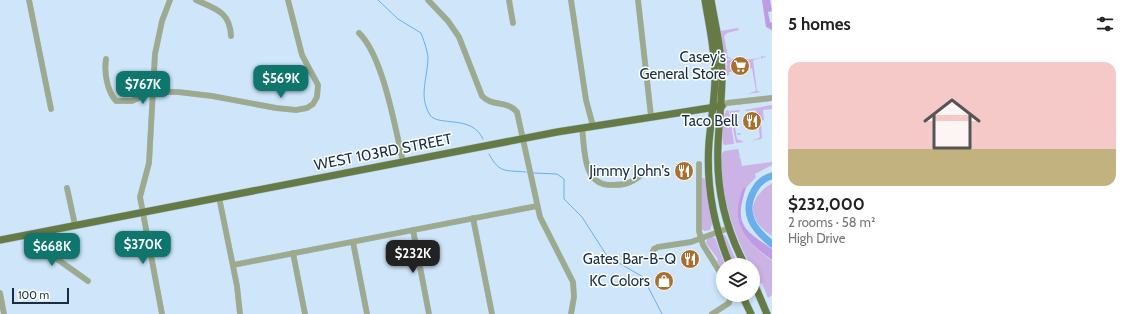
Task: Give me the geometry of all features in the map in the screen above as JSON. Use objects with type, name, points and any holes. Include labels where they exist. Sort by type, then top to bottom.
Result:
[{"type":"main road","points":[[704,0],[715,60],[709,160],[711,195],[718,231],[728,258]]},
{"type":"main road","points":[[711,0],[721,54],[722,106],[718,145],[718,174],[721,201],[728,228],[742,258]]},
{"type":"main road","name":"WEST 103RD STREET","points":[[0,240],[522,138],[651,116],[722,106]]},
{"type":"main road","points":[[760,296],[768,314]]},
{"type":"main road","points":[[746,302],[751,314]]},
{"type":"street","points":[[29,0],[51,108]]},
{"type":"street","points":[[162,314],[140,197],[150,159],[152,92],[158,34],[170,0]]},
{"type":"street","points":[[196,0],[224,14],[229,24],[231,36]]},
{"type":"street","points":[[106,59],[105,66],[108,85],[116,101],[132,101],[152,92],[195,93],[276,108],[296,110],[307,108],[313,104],[317,97],[318,84],[302,55],[288,0]]},
{"type":"street","points":[[428,0],[448,21],[459,37],[482,96],[489,101],[508,104],[517,112],[536,206],[544,227],[573,282],[574,297],[571,314]]},
{"type":"street","points":[[508,0],[513,23]]},
{"type":"street","points":[[571,0],[586,100],[593,126]]},
{"type":"street","points":[[638,0],[651,116]]},
{"type":"street","points":[[359,33],[368,42],[378,67],[403,162]]},
{"type":"street","name":"WEST 103RD STREET","points":[[722,106],[727,103],[772,98]]},
{"type":"street","points":[[582,128],[588,171],[597,182],[605,185],[622,185],[633,181],[640,176]]},
{"type":"street","points":[[699,164],[698,222],[703,245],[716,266]]},
{"type":"street","points":[[67,188],[75,225]]},
{"type":"street","points":[[220,197],[233,265],[240,314]]},
{"type":"street","points":[[233,265],[536,206]]},
{"type":"street","points":[[473,218],[492,314]]},
{"type":"street","points":[[652,254],[654,249],[658,247],[691,242],[728,228]]},
{"type":"street","points":[[50,230],[57,259],[88,282]]},
{"type":"street","points":[[413,230],[430,314]]},
{"type":"street","points":[[353,242],[367,314]]},
{"type":"street","points":[[293,254],[305,314]]},
{"type":"street","points":[[0,293],[4,314]]},
{"type":"street","points":[[712,314],[729,302]]},
{"type":"shaded area","points":[[762,0],[770,0],[772,11],[768,12],[770,22],[772,23],[772,30],[766,27]]},
{"type":"shaded area","points":[[738,28],[739,30],[727,33],[724,36],[728,57],[732,58],[724,59],[721,31]]},
{"type":"shaded area","points":[[761,56],[766,57],[753,60],[757,91],[761,92],[747,94],[756,91],[752,68],[748,69],[750,65],[747,65],[747,60],[732,62],[733,72],[729,72],[729,75],[726,76],[727,63],[725,60],[744,57],[744,60],[761,58]]},
{"type":"shaded area","points":[[772,105],[772,109],[763,110],[764,120],[761,121],[762,138],[750,141],[760,137],[756,110],[745,110]]},
{"type":"shaded area","points":[[727,110],[729,111],[734,144],[724,145],[722,139],[722,128]]},
{"type":"shaded area","points":[[740,110],[739,112],[733,114],[737,139],[744,142],[736,143],[730,111]]},
{"type":"shaded area","points":[[738,149],[740,156],[738,156],[740,157],[742,166],[772,162],[772,165],[755,174],[756,177],[746,188],[743,188],[739,211],[742,230],[747,238],[772,261],[772,295],[768,298],[762,283],[760,284],[760,258],[747,258],[728,211],[722,168],[722,154],[724,151]]},
{"type":"shaded area","points":[[702,178],[705,179],[712,224],[710,230],[705,231],[701,229]]},
{"type":"shaded area","points":[[772,183],[772,236],[758,223],[754,216],[753,209],[754,202],[758,196]]},
{"type":"shaded area","points":[[743,188],[746,188],[742,200],[741,218],[748,231],[772,249],[772,260],[754,246],[742,230],[738,211],[739,200]]},
{"type":"shaded area","points":[[725,235],[735,258],[730,258],[722,236]]},
{"type":"shaded area","points":[[711,237],[715,238],[722,258],[717,258],[706,243],[707,239]]},
{"type":"waterway","points":[[378,0],[398,19],[421,33],[428,57],[424,94],[426,108],[430,115],[440,120],[471,126],[478,131],[483,139]]},
{"type":"waterway","points":[[489,154],[496,165],[504,170],[526,172]]},
{"type":"waterway","points":[[533,173],[557,174],[564,179],[564,199],[582,217],[607,256],[643,277],[662,314]]},
{"type":"waterway","points":[[772,176],[765,179],[756,187],[749,205],[751,220],[759,232],[772,244]]},
{"type":"place","name":"Casey's General Store","points":[[740,66]]},
{"type":"place","name":"Taco Bell","points":[[752,121]]},
{"type":"place","name":"Jimmy John's","points":[[684,171]]},
{"type":"place","name":"Gates Bar-B-Q","points":[[690,259]]},
{"type":"place","name":"KC Colors","points":[[664,281]]}]
